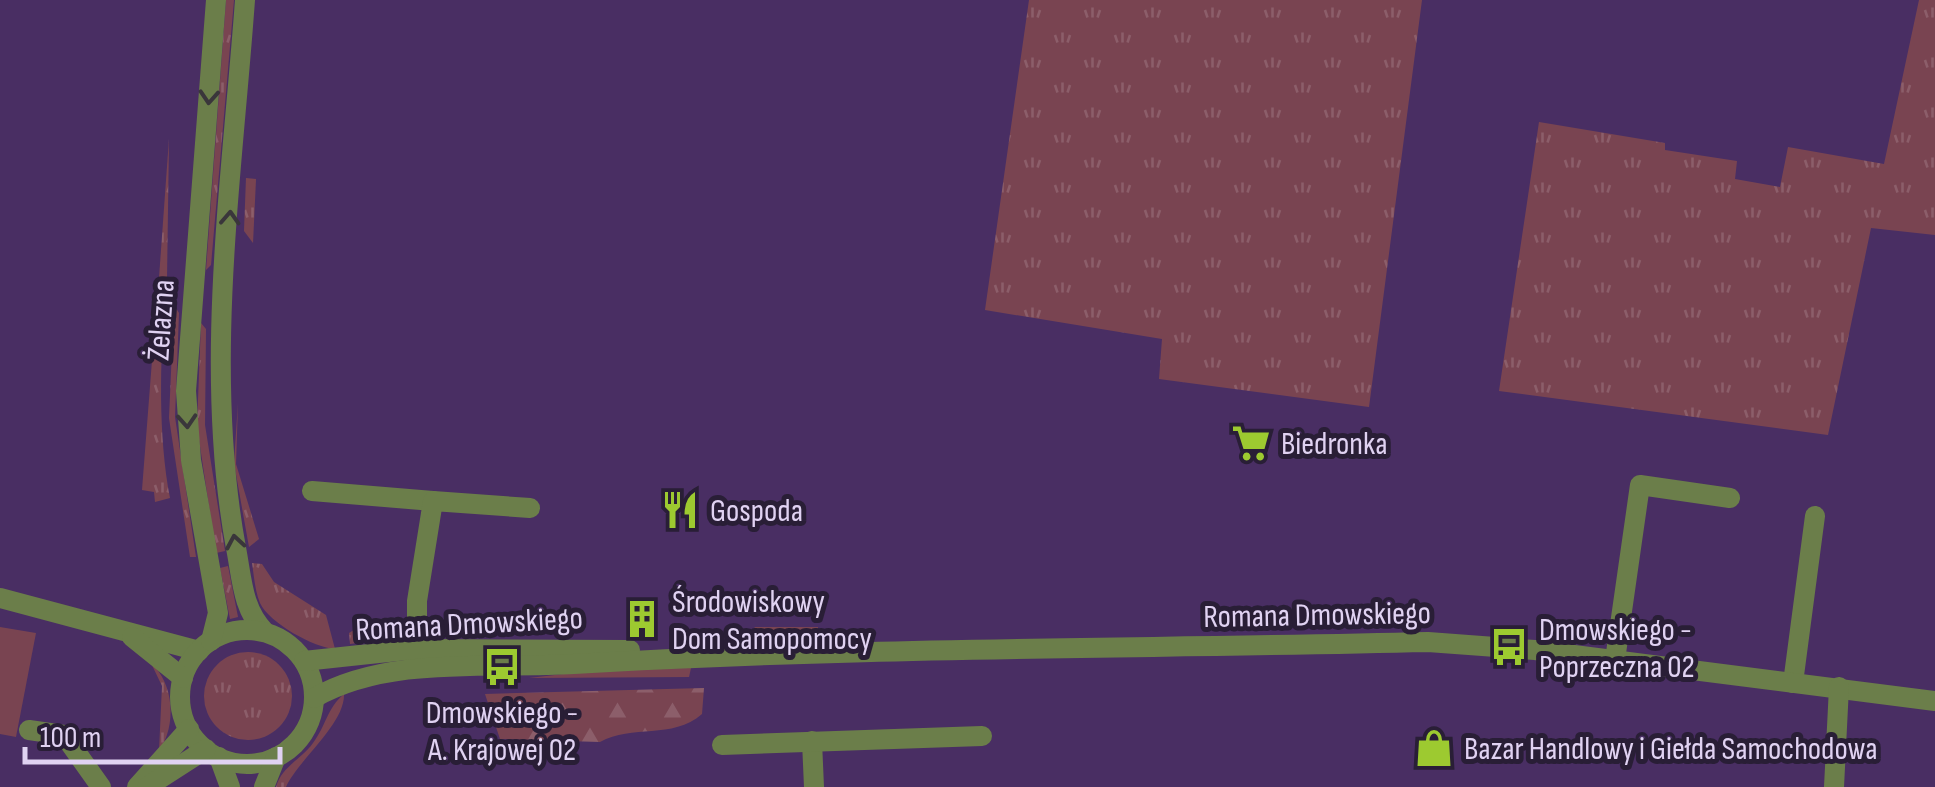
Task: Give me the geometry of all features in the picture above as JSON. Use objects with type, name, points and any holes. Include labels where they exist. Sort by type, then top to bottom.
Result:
[{"type":"street","name":"Żelazna","points":[[205,646],[218,613],[191,460],[186,391],[216,0]]},
{"type":"street","name":"Żelazna","points":[[245,0],[232,154],[221,452],[246,600],[254,620],[265,632]]},
{"type":"street","points":[[1614,660],[1640,484],[1730,498]]},
{"type":"street","points":[[312,491],[530,508]]},
{"type":"street","points":[[417,659],[417,601],[434,501]]},
{"type":"street","points":[[1794,683],[1815,516]]},
{"type":"street","points":[[0,598],[127,633],[205,646],[246,630],[265,632],[291,646],[304,661],[314,698],[304,732],[276,757],[264,787]]},
{"type":"street","points":[[127,633],[183,678]]},
{"type":"street","name":"Romana Dmowskiego","points":[[304,661],[1428,642],[1614,660],[1935,701]]},
{"type":"street","points":[[205,646],[183,678],[180,699],[189,729],[213,753],[230,787]]},
{"type":"street","name":"Romana Dmowskiego","points":[[314,698],[417,659]]},
{"type":"street","points":[[1834,787],[1839,687]]},
{"type":"street","points":[[138,787],[189,729]]},
{"type":"street","points":[[29,730],[64,735],[101,787]]},
{"type":"street","points":[[722,745],[982,736]]},
{"type":"street","points":[[812,741],[814,787]]},
{"type":"street","points":[[147,787],[213,753],[248,763],[276,757]]},
{"type":"green space","points":[[226,0],[234,0],[211,265],[206,270]]},
{"type":"green space","points":[[1029,0],[1422,0],[1369,407],[1159,379],[1162,339],[985,310]]},
{"type":"green space","points":[[1919,0],[1935,0],[1935,235],[1871,228],[1828,435],[1499,391],[1539,122],[1665,143],[1665,150],[1737,161],[1735,179],[1780,187],[1788,147],[1884,164]]},
{"type":"green space","points":[[169,139],[167,278],[159,278]]},
{"type":"green space","points":[[246,178],[256,179],[253,243],[244,231]]},
{"type":"green space","points":[[157,296],[165,298],[161,398],[170,498],[155,502],[154,492],[142,490]]},
{"type":"green space","points":[[174,305],[179,313],[175,417],[196,557],[190,557],[169,418]]},
{"type":"green space","points":[[201,323],[206,329],[205,425],[225,551],[216,553],[197,426]]},
{"type":"green space","points":[[238,403],[236,464],[259,539],[249,547],[234,463]]},
{"type":"green space","points":[[252,563],[262,564],[274,582],[326,615],[335,649],[293,633],[265,611],[257,594]]},
{"type":"green space","points":[[228,566],[238,617],[230,619],[220,568]]},
{"type":"green space","points":[[0,627],[36,633],[16,737],[0,734]]},
{"type":"green space","points":[[754,627],[818,627],[818,633],[769,637]]},
{"type":"green space","points":[[357,628],[402,631],[394,638],[350,644],[349,633]]},
{"type":"green space","points":[[248,652],[273,659],[285,671],[292,696],[285,721],[273,733],[248,740],[223,733],[211,721],[204,696],[211,671],[223,659]]},
{"type":"green space","points":[[151,663],[164,682],[170,705],[169,730],[159,751],[162,686]]},
{"type":"green space","points":[[691,668],[689,677],[529,678],[606,669]]},
{"type":"green space","points":[[704,688],[702,714],[690,722],[600,742],[500,739],[485,694]]},
{"type":"green space","points":[[344,694],[329,729],[286,787],[276,787],[283,774],[313,743]]},
{"type":"place","name":"Biedronka","points":[[1251,443]]},
{"type":"place","name":"Gospoda","points":[[680,510]]},
{"type":"place","name":"Środowiskowy Dom Samopomocy","points":[[642,619]]},
{"type":"place","name":"Dmowskiego - Poprzeczna 02","points":[[1509,647]]},
{"type":"place","name":"Dmowskiego - A. Krajowej 02","points":[[502,667]]},
{"type":"place","name":"Bazar Handlowy i Giełda Samochodowa","points":[[1434,748]]}]
